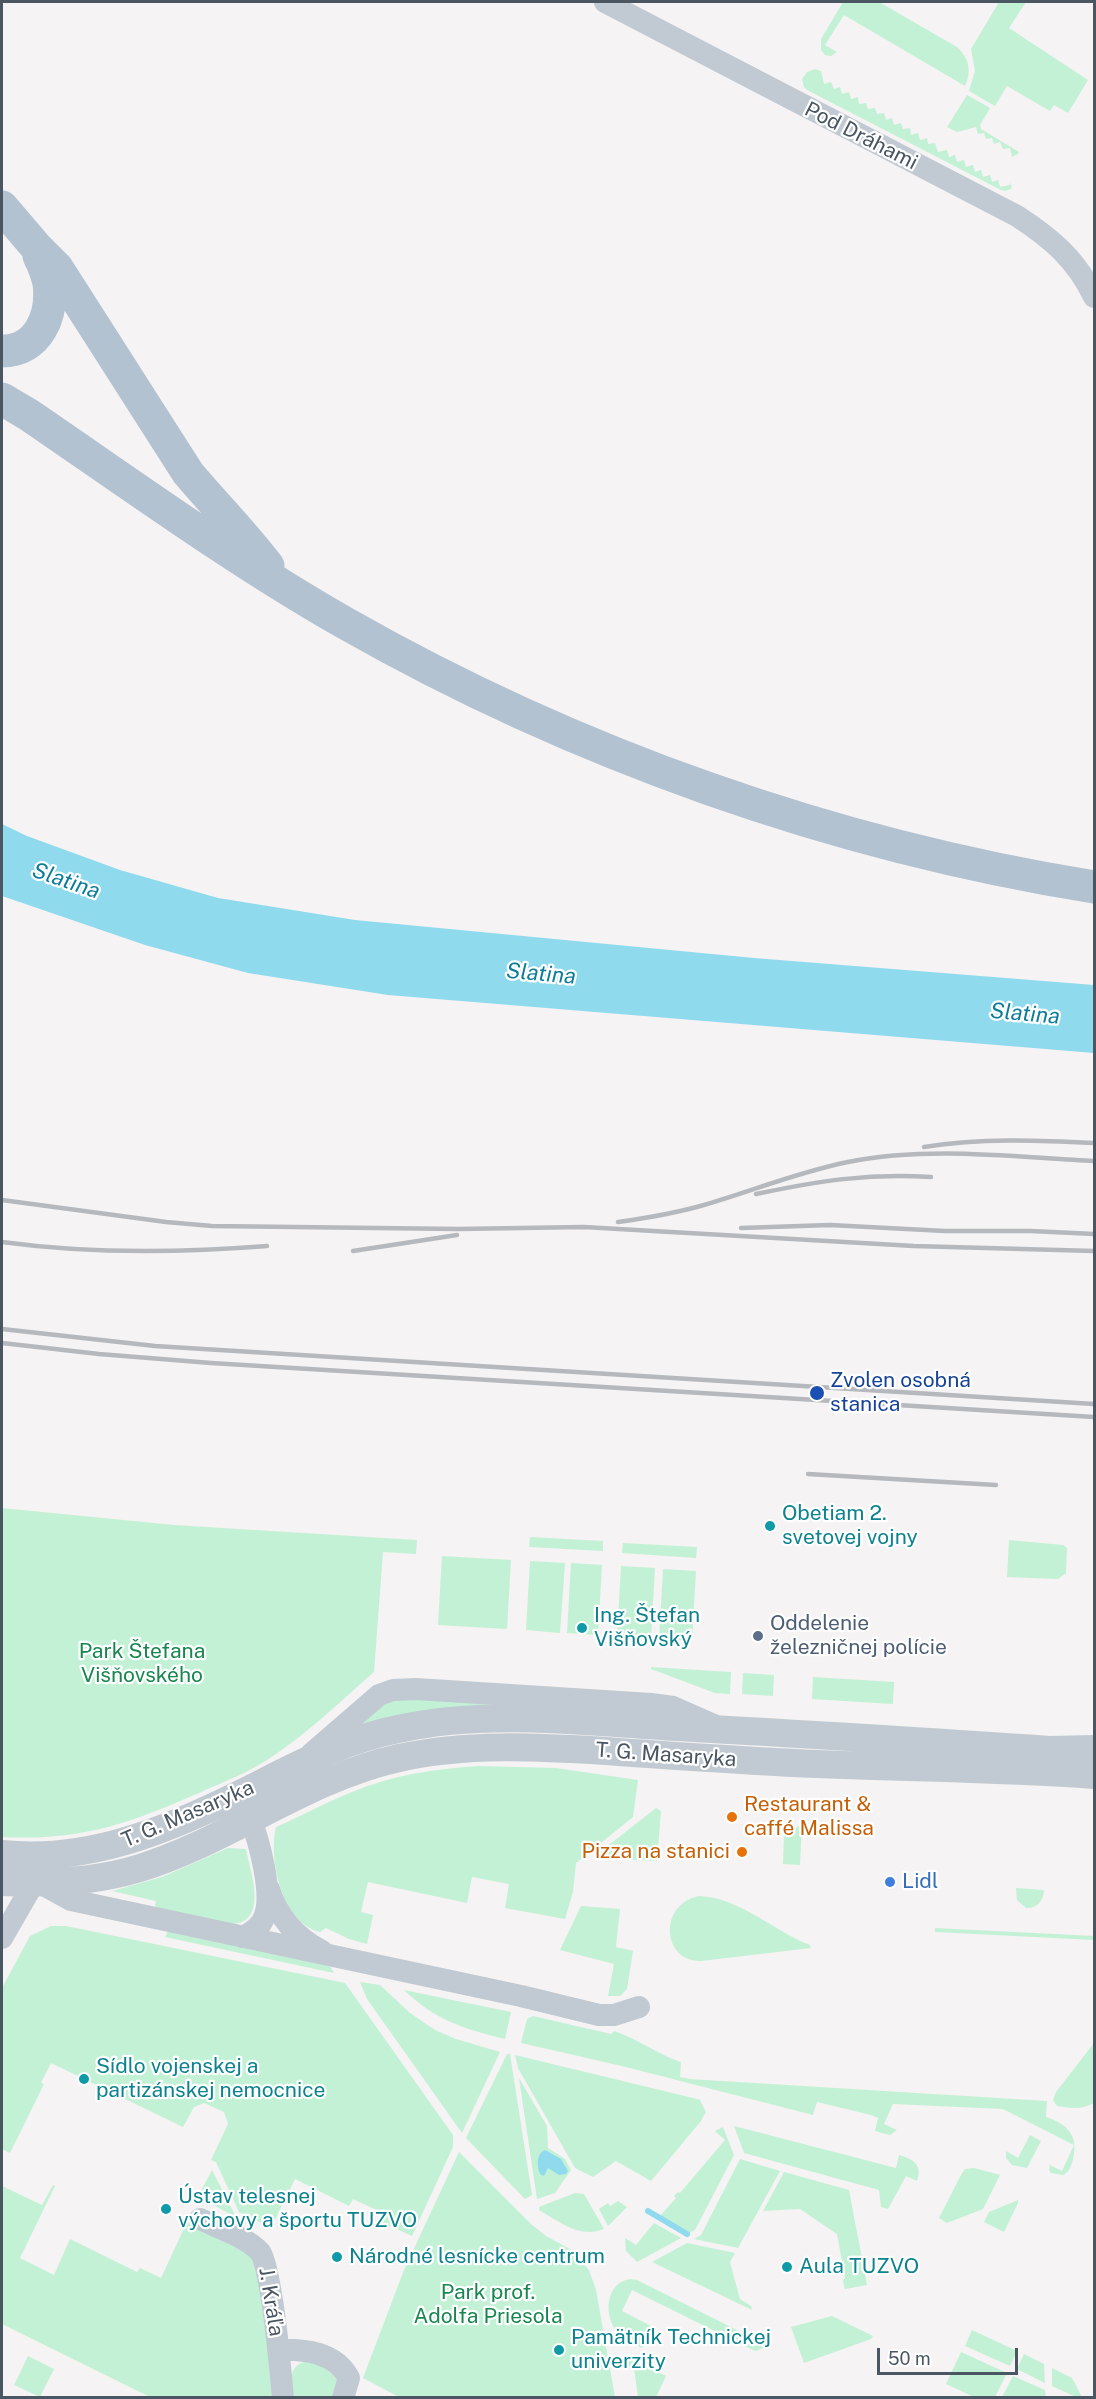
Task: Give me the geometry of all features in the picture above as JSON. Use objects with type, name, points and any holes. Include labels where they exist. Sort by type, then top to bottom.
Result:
[{"type":"main road","points":[[2,207],[57,268],[79,299],[158,428],[188,472],[212,501],[240,529],[284,586]]},
{"type":"main road","points":[[2,351],[20,348],[31,342],[40,333],[46,321],[50,298],[48,280],[37,248]]},
{"type":"main road","points":[[2,391],[15,407],[284,586],[344,623],[412,659],[576,736],[657,769],[787,814],[866,837],[1001,870],[1095,887]]},
{"type":"street","name":"Pod Dráhami","points":[[605,2],[1017,216],[1054,241],[1080,271],[1095,297]]},
{"type":"street","name":"T. G. Masaryka","points":[[299,1764],[379,1695],[393,1690],[416,1689],[651,1704],[673,1707],[724,1730]]},
{"type":"street","name":"T. G. Masaryka","points":[[2,1854],[52,1855],[105,1847],[149,1834],[242,1793],[299,1764],[352,1742],[397,1729],[444,1721],[534,1718],[1049,1750],[1095,1749]]},
{"type":"street","name":"T. G. Masaryka","points":[[2,1882],[37,1884],[82,1880],[142,1867],[351,1772],[398,1758],[446,1750],[496,1747],[546,1748],[789,1763],[1095,1775]]},
{"type":"street","name":"T. G. Masaryka","points":[[243,1937],[253,1932],[265,1915],[268,1900],[260,1845],[250,1818]]},
{"type":"street","points":[[2,1938],[37,1884],[52,1855]]},
{"type":"street","name":"T. G. Masaryka","points":[[265,1877],[282,1919],[311,1945],[337,1958]]},
{"type":"street","name":"T. G. Masaryka","points":[[37,1884],[71,1900],[510,1993],[599,2015],[614,2015],[639,2007]]},
{"type":"street","name":"J. Kráľa","points":[[200,2219],[251,2244],[263,2255],[279,2350],[284,2397]]},
{"type":"street","name":"J. Kráľa","points":[[279,2350],[297,2349],[314,2352],[334,2360],[343,2368],[348,2378],[345,2392]]},
{"type":"green space","points":[[843,2],[879,2],[957,47],[968,65],[965,86],[844,15],[825,45],[837,52],[831,56],[825,55],[821,50],[821,39]]},
{"type":"green space","points":[[999,2],[1026,2],[1009,28],[1088,80],[1068,113],[1054,105],[1050,111],[1007,86],[995,106],[969,91],[975,71],[971,49]]},
{"type":"green space","points":[[815,69],[821,71],[824,84],[831,82],[834,89],[840,87],[842,94],[849,92],[851,99],[858,97],[859,104],[866,103],[868,109],[875,108],[877,114],[884,113],[886,120],[892,118],[894,125],[901,123],[903,129],[910,128],[911,135],[918,133],[920,140],[927,138],[928,144],[935,143],[938,152],[947,150],[949,157],[955,155],[957,162],[964,160],[966,167],[973,165],[975,172],[981,170],[983,177],[990,175],[992,182],[998,180],[1000,187],[1010,185],[1010,182],[1012,188],[1006,191],[1001,190],[807,90],[802,79],[807,72]]},
{"type":"green space","points":[[967,95],[990,108],[980,125],[981,129],[1019,152],[1018,154],[1012,157],[1010,148],[1003,149],[1000,142],[994,144],[992,138],[986,139],[984,133],[978,134],[976,127],[957,132],[947,127]]},
{"type":"green space","name":"Park Štefana Višňovského","points":[[2,1508],[174,1525],[417,1540],[416,1554],[383,1552],[374,1672],[289,1745],[258,1766],[239,1775],[126,1822],[81,1833],[30,1838],[2,1837]]},
{"type":"green space","points":[[530,1537],[603,1541],[603,1551],[529,1547]]},
{"type":"green space","points":[[1009,1540],[1063,1545],[1067,1548],[1066,1573],[1058,1579],[1007,1577]]},
{"type":"green space","points":[[623,1543],[697,1547],[696,1558],[622,1553]]},
{"type":"green space","points":[[442,1556],[511,1560],[507,1629],[438,1625]]},
{"type":"green space","points":[[530,1561],[565,1563],[560,1633],[526,1630]]},
{"type":"green space","points":[[571,1563],[602,1565],[598,1635],[567,1633]]},
{"type":"green space","points":[[621,1566],[655,1568],[651,1638],[617,1636]]},
{"type":"green space","points":[[663,1569],[696,1571],[692,1641],[659,1639]]},
{"type":"green space","points":[[651,1667],[731,1672],[730,1694],[715,1693],[651,1669]]},
{"type":"green space","points":[[743,1673],[774,1675],[773,1696],[742,1694]]},
{"type":"green space","points":[[813,1677],[894,1682],[893,1704],[812,1699]]},
{"type":"green space","points":[[399,1698],[663,1712],[364,1724],[370,1711]]},
{"type":"green space","points":[[478,1766],[556,1768],[638,1780],[633,1817],[576,1863],[573,1892],[565,1919],[505,1908],[509,1884],[472,1877],[467,1903],[368,1882],[361,1912],[373,1915],[367,1944],[349,1939],[326,1928],[320,1932],[307,1926],[296,1916],[287,1903],[276,1872],[274,1840],[276,1827],[342,1796],[383,1781],[430,1771]]},
{"type":"green space","points":[[656,1808],[661,1811],[657,1861],[599,1858],[600,1852]]},
{"type":"green space","points":[[802,1824],[800,1865],[783,1864],[784,1835]]},
{"type":"green space","points":[[228,1848],[246,1849],[251,1870],[254,1905],[251,1914],[244,1921],[233,1924],[157,1908],[156,1901],[112,1891],[162,1877]]},
{"type":"green space","points":[[1016,1888],[1044,1890],[1037,1905],[1026,1908],[1017,1900]]},
{"type":"green space","points":[[699,1896],[714,1898],[743,1909],[810,1945],[811,1948],[701,1961],[688,1959],[678,1952],[672,1943],[671,1920],[686,1901]]},
{"type":"green space","points":[[581,1906],[620,1909],[616,1947],[633,1951],[627,1989],[620,1996],[608,1996],[614,1964],[560,1950]]},
{"type":"green space","points":[[51,1926],[66,1926],[345,1983],[453,2135],[453,2147],[412,2236],[377,2220],[381,2212],[353,2199],[349,2206],[295,2179],[271,2228],[239,2212],[216,2162],[211,2160],[228,2124],[224,2112],[204,2103],[194,2107],[183,2127],[51,2063],[41,2083],[44,2084],[10,2153],[2,2149],[2,1988],[30,1936]]},
{"type":"green space","points":[[935,1928],[1094,1936],[1094,1940],[935,1932]]},
{"type":"green space","points":[[168,1931],[330,1966],[334,1973],[165,1937]]},
{"type":"green space","points":[[360,1982],[380,1985],[410,2013],[435,2030],[500,2052],[462,2133],[367,1999]]},
{"type":"green space","points":[[404,1990],[511,2012],[505,2039],[451,2022],[427,2009]]},
{"type":"green space","points":[[533,2016],[611,2034],[614,2031],[623,2034],[681,2062],[680,2077],[689,2079],[1047,2101],[1046,2117],[1060,2123],[1070,2132],[1074,2145],[1003,2109],[893,2104],[884,2124],[897,2130],[890,2135],[875,2131],[878,2118],[871,2115],[817,2102],[813,2115],[622,2066],[521,2043],[527,2019]]},
{"type":"green space","points":[[1094,2043],[1094,2103],[1080,2108],[1057,2106],[1053,2100],[1056,2092]]},
{"type":"green space","points":[[507,2054],[510,2054],[532,2195],[525,2199],[466,2138]]},
{"type":"green space","points":[[515,2055],[700,2100],[706,2112],[651,2181],[616,2161],[593,2177],[575,2168],[518,2068]]},
{"type":"green space","points":[[519,2078],[547,2126],[548,2148],[565,2159],[571,2170],[555,2193],[537,2199]]},
{"type":"green space","points":[[734,2126],[896,2168],[899,2155],[909,2158],[916,2164],[919,2175],[917,2181],[906,2176],[888,2209],[881,2207],[879,2190],[744,2153]]},
{"type":"green space","points":[[723,2127],[734,2155],[695,2230],[689,2233],[660,2216],[676,2198],[674,2196],[680,2193],[725,2140],[715,2131]]},
{"type":"green space","points":[[1030,2135],[1041,2141],[1027,2168],[1012,2165],[1006,2158],[1006,2151],[1018,2158]]},
{"type":"green space","points":[[1074,2145],[1071,2167],[1063,2175],[1051,2173],[1050,2165],[1062,2171]]},
{"type":"green space","name":"Park prof. Adolfa Priesola","points":[[459,2152],[531,2224],[546,2236],[568,2248],[589,2270],[596,2290],[615,2397],[399,2397],[363,2378],[404,2270]]},
{"type":"green space","points":[[740,2159],[780,2171],[738,2248],[694,2239],[701,2235]]},
{"type":"green space","points":[[974,2168],[1000,2175],[983,2209],[947,2223],[939,2218],[962,2173],[965,2169]]},
{"type":"green space","points":[[212,2170],[236,2217],[198,2197]]},
{"type":"green space","points":[[784,2172],[849,2190],[867,2285],[845,2289],[837,2234],[800,2209],[763,2211]]},
{"type":"green space","points":[[53,2185],[55,2186],[20,2258],[54,2275],[70,2239],[137,2272],[140,2268],[161,2278],[187,2222],[242,2247],[255,2256],[275,2397],[150,2397],[2,2324],[2,2186],[42,2205]]},
{"type":"green space","points":[[575,2193],[584,2194],[604,2229],[595,2232],[578,2231],[539,2210],[539,2207]]},
{"type":"green space","points":[[1018,2200],[1004,2232],[984,2222],[989,2212]]},
{"type":"green space","points":[[618,2201],[627,2207],[608,2226],[599,2209],[608,2203],[610,2206]]},
{"type":"green space","points":[[654,2223],[681,2238],[637,2262],[626,2251],[625,2238],[636,2245]]},
{"type":"green space","points":[[687,2243],[735,2253],[730,2262],[740,2299],[751,2306],[752,2310],[652,2262]]},
{"type":"green space","points":[[630,2279],[637,2280],[769,2346],[755,2351],[632,2290],[622,2311],[653,2327],[642,2348],[629,2342],[613,2326],[609,2301],[615,2287]]},
{"type":"green space","points":[[832,2316],[873,2336],[871,2339],[804,2363],[791,2327]]},
{"type":"green space","points":[[972,2330],[1017,2351],[1010,2366],[965,2346]]},
{"type":"green space","points":[[961,2352],[1007,2373],[995,2397],[974,2397],[946,2384]]},
{"type":"green space","points":[[1024,2354],[1044,2364],[1045,2383],[1017,2369]]},
{"type":"green space","points":[[28,2356],[54,2369],[40,2397],[14,2385]]},
{"type":"green space","points":[[629,2358],[666,2376],[656,2397],[638,2397],[634,2368],[621,2364]]},
{"type":"green space","points":[[315,2360],[338,2379],[336,2397],[290,2398],[293,2371],[300,2364]]},
{"type":"green space","points":[[1052,2368],[1072,2378],[1082,2397],[1076,2397],[1052,2386]]},
{"type":"green space","points":[[1013,2376],[1045,2390],[1046,2397],[1002,2397]]},
{"type":"water","name":"Slatina","points":[[2,824],[27,836],[120,870],[218,898],[355,920],[754,958],[1094,985],[1094,1053],[388,995],[248,973],[145,945],[2,896]]},
{"type":"water","points":[[545,2150],[561,2159],[568,2171],[566,2174],[559,2175],[548,2168],[544,2176],[540,2174],[539,2157]]},
{"type":"waterway","points":[[648,2211],[687,2234]]},
{"type":"railway","points":[[924,1147],[988,1141],[1094,1143]]},
{"type":"railway","points":[[618,1222],[693,1208],[811,1171],[879,1157],[971,1154],[1094,1161]]},
{"type":"railway","points":[[756,1194],[843,1179],[886,1176],[931,1177]]},
{"type":"railway","points":[[2,1200],[212,1226],[458,1229],[584,1227],[914,1246],[1094,1251]]},
{"type":"railway","points":[[741,1228],[830,1225],[945,1231],[1094,1234]]},
{"type":"railway","points":[[353,1251],[457,1235]]},
{"type":"railway","points":[[2,1242],[68,1249],[134,1251],[267,1246]]},
{"type":"railway","points":[[2,1329],[155,1346],[1094,1404]]},
{"type":"railway","points":[[2,1343],[211,1363],[1094,1417]]},
{"type":"railway","points":[[808,1474],[996,1485]]},
{"type":"place","name":"Zvolen osobná stanica","points":[[817,1393]]},
{"type":"place","name":"Obetiam 2. svetovej vojny","points":[[770,1526]]},
{"type":"place","name":"Ing. Štefan Višňovský","points":[[582,1628]]},
{"type":"place","name":"Oddelenie železničnej polície","points":[[758,1636]]},
{"type":"place","name":"Restaurant & caffé Malissa","points":[[732,1817]]},
{"type":"place","name":"Pizza na stanici","points":[[742,1852]]},
{"type":"place","name":"Lidl","points":[[890,1882]]},
{"type":"place","name":"Sídlo vojenskej a partizánskej nemocnice","points":[[84,2079]]},
{"type":"place","name":"Ústav telesnej výchovy a športu TUZVO","points":[[166,2209]]},
{"type":"place","name":"Národné lesnícke centrum","points":[[337,2257]]},
{"type":"place","name":"Aula TUZVO","points":[[787,2267]]},
{"type":"place","name":"Pamätník Technickej univerzity","points":[[559,2350]]}]
